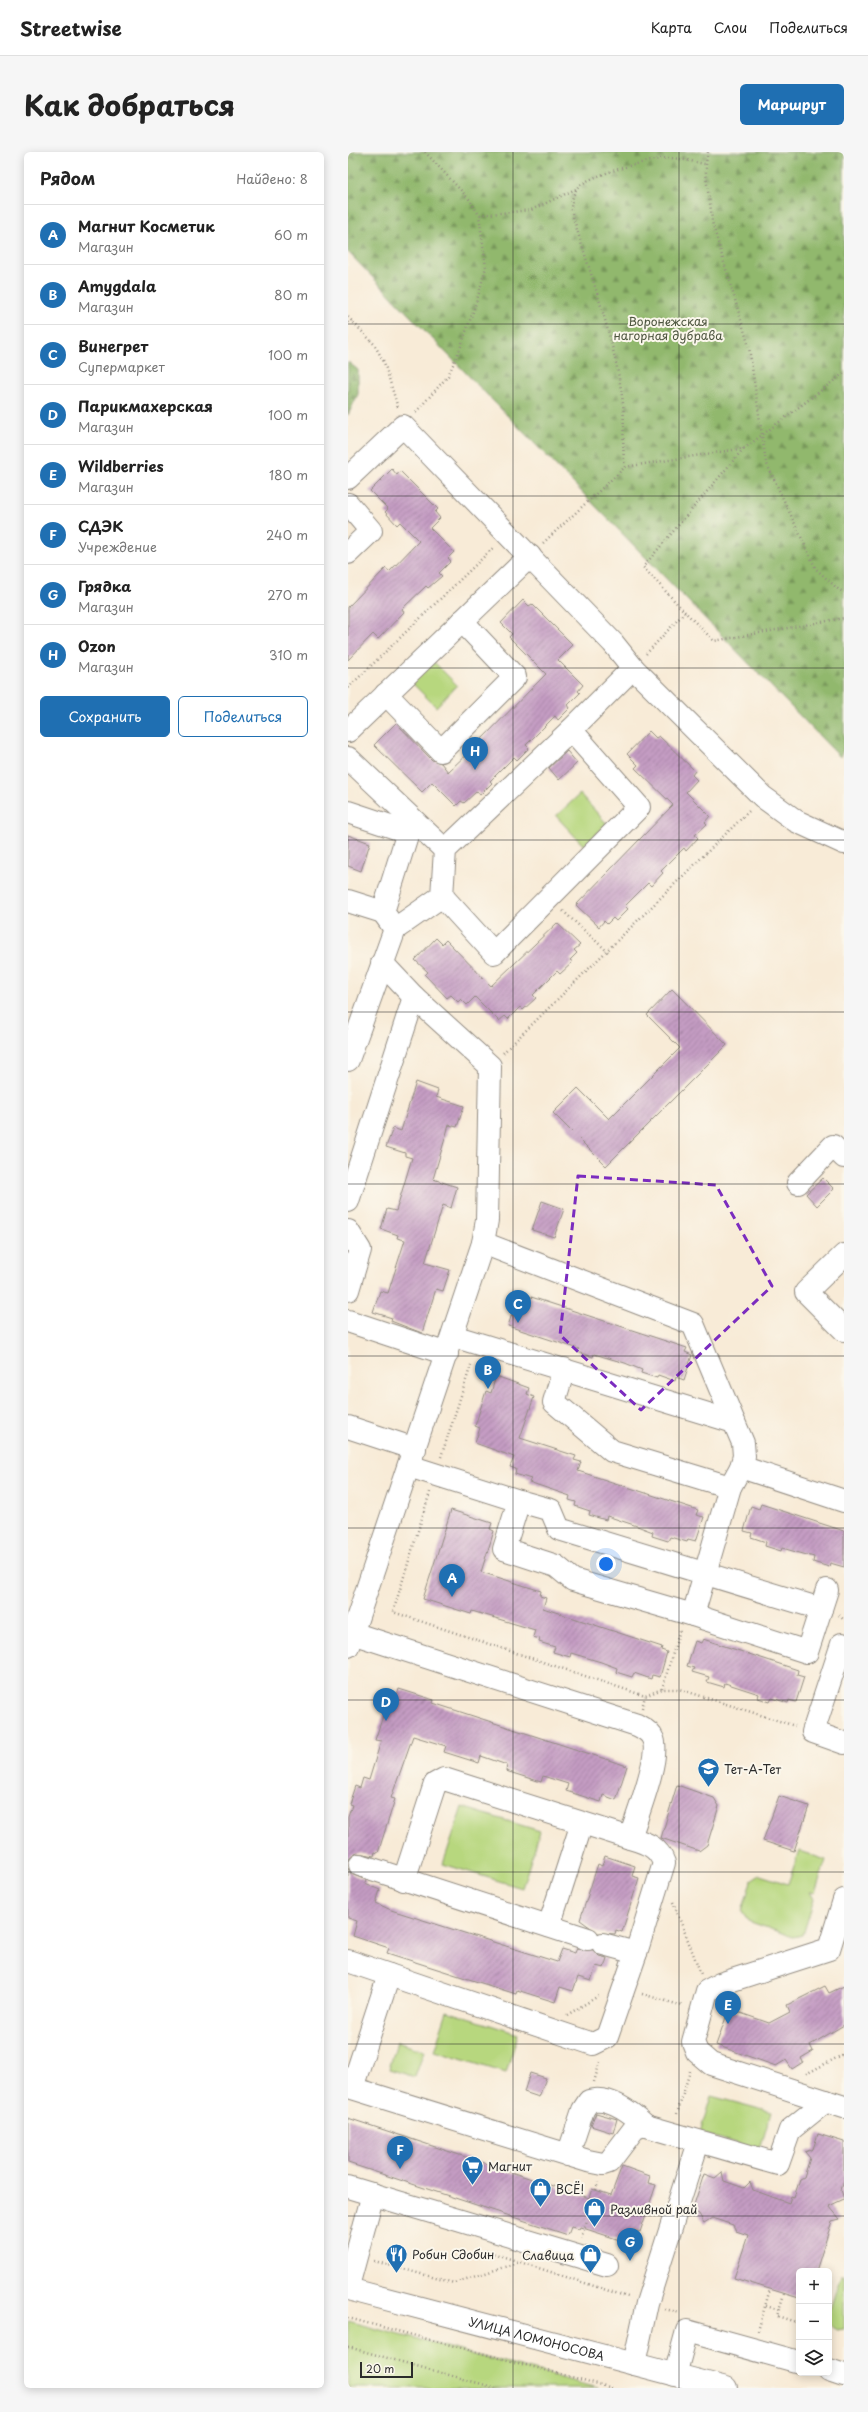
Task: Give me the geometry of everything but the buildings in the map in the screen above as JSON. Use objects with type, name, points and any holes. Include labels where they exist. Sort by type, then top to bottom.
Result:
[{"type":"street","points":[[348,478],[404,426],[530,556],[633,668],[763,797],[796,821],[844,843]]},
{"type":"street","points":[[348,504],[371,531],[348,553]]},
{"type":"street","points":[[348,731],[530,556]]},
{"type":"street","points":[[386,694],[441,751],[515,677],[462,621]]},
{"type":"street","points":[[571,730],[639,807],[494,952],[442,896],[445,850],[571,730],[633,668]]},
{"type":"street","points":[[348,758],[412,828],[445,850]]},
{"type":"street","points":[[348,812],[412,828]]},
{"type":"street","points":[[348,1060],[382,963],[389,920],[412,828]]},
{"type":"street","points":[[348,901],[389,920],[442,896]]},
{"type":"street","points":[[382,963],[414,997],[490,1066],[487,1220],[483,1243],[450,1345],[350,1639],[645,1729],[653,1739],[655,1757],[630,1838]]},
{"type":"street","points":[[348,1201],[414,997]]},
{"type":"street","points":[[798,1183],[833,1146],[844,1157]]},
{"type":"street","points":[[348,1231],[360,1250],[348,1290]]},
{"type":"street","points":[[483,1243],[693,1324],[743,1443],[744,1456],[741,1467],[730,1487],[705,1574],[689,1614]]},
{"type":"street","points":[[844,1255],[806,1292],[844,1330]]},
{"type":"street","points":[[348,1321],[450,1345],[564,1369],[734,1422]]},
{"type":"street","points":[[564,1369],[554,1402],[612,1451],[730,1487]]},
{"type":"street","points":[[348,1428],[412,1457],[519,1501],[551,1510],[559,1529],[705,1574],[824,1600],[807,1652],[689,1614],[573,1580],[556,1566],[504,1550],[519,1501]]},
{"type":"street","points":[[741,1467],[844,1501]]},
{"type":"street","points":[[844,1645],[842,1644],[813,1732],[844,1743]]},
{"type":"street","points":[[348,1961],[593,2044],[607,2037],[636,1954],[664,1863],[661,1855],[652,1845],[444,1779],[435,1784],[404,1880]]},
{"type":"street","points":[[549,1926],[582,1823]]},
{"type":"street","points":[[360,1866],[636,1954]]},
{"type":"street","points":[[835,2104],[711,2064],[697,2052],[693,2042],[704,2001],[720,1984],[829,1948],[844,1900]]},
{"type":"street","points":[[389,1975],[352,2088],[588,2162],[603,2164],[609,2162],[634,2129],[646,2126]]},
{"type":"street","points":[[568,2155],[583,2110],[589,2102],[597,2099],[608,2101],[629,2112],[646,2126],[778,2164],[790,2130],[835,2104]]},
{"type":"street","points":[[634,2364],[647,2303],[698,2142]]},
{"type":"street","points":[[348,2187],[607,2265]]},
{"type":"street","points":[[348,2286],[373,2194]]},
{"type":"street","name":"УЛИЦА ЛОМОНОСОВА","points":[[348,2289],[726,2388]]},
{"type":"street","points":[[675,2375],[687,2331],[796,2361]]},
{"type":"street","points":[[832,2371],[844,2375]]},
{"type":"path","points":[[404,426],[448,376],[460,350],[486,267],[479,215],[469,199],[425,152]]},
{"type":"path","points":[[708,152],[705,164],[711,200],[712,222],[749,347],[766,462],[816,569],[839,590],[844,592]]},
{"type":"path","points":[[479,215],[531,210],[577,188],[588,179],[628,167],[668,158],[705,164]]},
{"type":"path","points":[[577,188],[571,210],[611,346],[622,397],[622,453],[625,467]]},
{"type":"path","points":[[348,317],[374,344],[384,362],[404,426]]},
{"type":"path","points":[[348,323],[352,321]]},
{"type":"path","points":[[844,373],[745,448],[643,567],[714,641],[844,618]]},
{"type":"path","points":[[530,556],[625,467],[745,448]]},
{"type":"path","points":[[348,688],[508,534]]},
{"type":"path","points":[[633,668],[685,612]]},
{"type":"path","points":[[490,1066],[608,952],[763,797]]},
{"type":"path","points":[[548,897],[608,952]]},
{"type":"path","points":[[393,1612],[645,1696],[662,1689],[679,1689],[813,1732]]},
{"type":"path","points":[[662,1689],[689,1614]]},
{"type":"path","points":[[624,1988],[704,2001],[661,1872]]},
{"type":"path","points":[[546,2028],[603,1993]]},
{"type":"path","points":[[589,2102],[607,2037]]},
{"type":"path","points":[[671,2133],[697,2052]]},
{"type":"path","points":[[781,2087],[844,2054]]},
{"type":"path","points":[[481,2249],[684,2314]]},
{"type":"path","points":[[356,2257],[454,2283],[518,2262]]},
{"type":"path","points":[[757,2337],[770,2289]]},
{"type":"path","points":[[784,2294],[777,2316],[796,2322]]},
{"type":"path","points":[[766,2306],[779,2310]]},
{"type":"path","points":[[348,2318],[613,2388]]},
{"type":"path","points":[[348,2347],[496,2388]]},
{"type":"highlighted area","points":[[578,1176],[716,1185],[772,1286],[641,1410],[560,1335]]},
{"type":"green space","name":"Воронежская нагорная дубрава","points":[[348,152],[844,152],[844,748],[840,757],[348,252]]},
{"type":"green space","points":[[348,362],[358,370],[358,394],[348,415]]},
{"type":"green space","points":[[432,660],[457,685],[436,707],[411,682]]},
{"type":"green space","points":[[580,794],[607,824],[584,846],[556,816]]},
{"type":"green space","points":[[462,1807],[540,1831],[522,1888],[443,1864]]},
{"type":"green space","points":[[799,1851],[826,1860],[815,1893],[810,1892],[814,1899],[803,1935],[793,1937],[748,1921],[742,1912],[751,1881],[760,1875],[788,1884]]},
{"type":"green space","points":[[447,2011],[518,2034],[506,2073],[434,2051]]},
{"type":"green space","points":[[397,2042],[424,2051],[415,2077],[389,2069]]},
{"type":"green space","points":[[711,2096],[771,2112],[760,2150],[700,2133]]},
{"type":"green space","points":[[841,2275],[844,2275],[844,2329],[836,2330],[832,2326],[832,2303]]},
{"type":"green space","points":[[348,2321],[598,2388],[348,2388]]},
{"type":"place","name":"Ozon","points":[[475,770]]},
{"type":"place","name":"Винегрет","points":[[518,1323]]},
{"type":"place","name":"Amygdala","points":[[488,1389]]},
{"type":"place","name":"Магнит Косметик","points":[[452,1597]]},
{"type":"place","name":"Парикмахерская","points":[[386,1721]]},
{"type":"place","name":"Тет-А-Тет","points":[[708,1788]]},
{"type":"place","name":"Wildberries","points":[[728,2024]]},
{"type":"place","name":"СДЭК","points":[[400,2169]]},
{"type":"place","name":"Магнит","points":[[473,2186]]},
{"type":"place","name":"ВСЁ!","points":[[541,2208]]},
{"type":"place","name":"Разливной рай","points":[[595,2228]]},
{"type":"place","name":"Грядка","points":[[630,2261]]},
{"type":"place","name":"Робин Сдобин","points":[[396,2274]]},
{"type":"place","name":"Славица","points":[[590,2274]]}]
